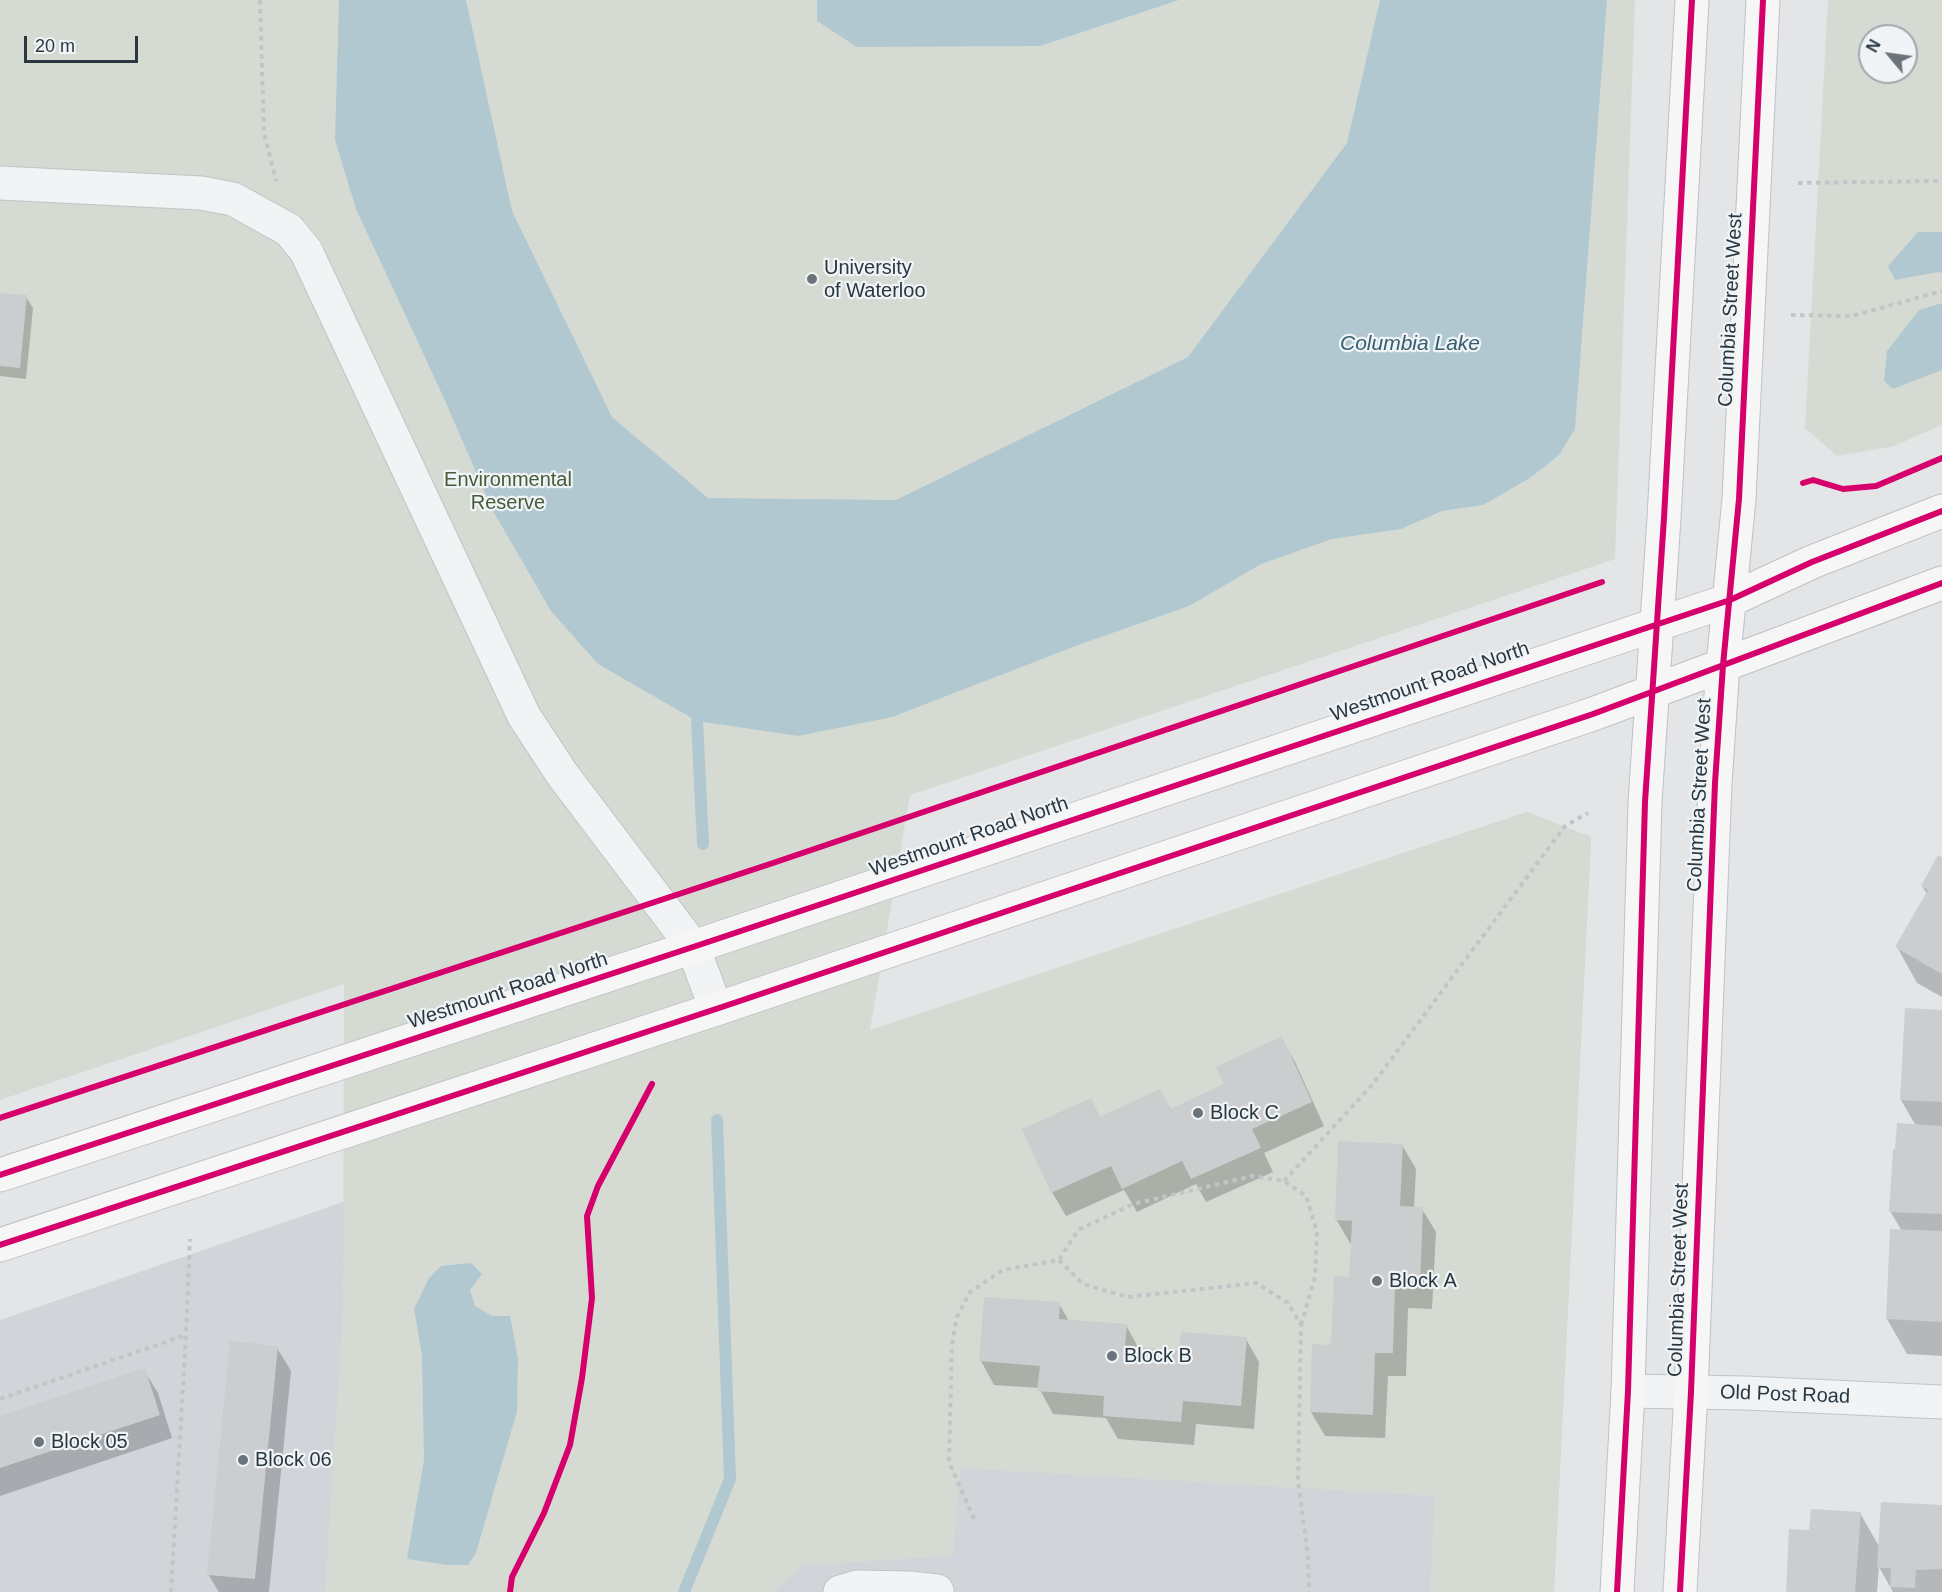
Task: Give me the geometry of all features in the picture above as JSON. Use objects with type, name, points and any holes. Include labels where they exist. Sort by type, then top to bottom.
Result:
[{"type":"main road","points":[[1617,1592],[1628,1391],[1645,802],[1654,691],[1692,0]]},
{"type":"main road","name":"Columbia Street West","points":[[1680,1592],[1691,1392],[1715,783],[1723,665],[1739,499],[1763,0]]},
{"type":"main road","name":"Westmount Road North","points":[[0,1175],[693,947],[1730,600],[1812,562],[1942,511]]},
{"type":"main road","points":[[0,1245],[716,1009],[1593,714],[1942,583]]},
{"type":"street","points":[[0,183],[201,193],[233,199],[288,230],[306,251],[524,716],[562,774],[693,947],[716,1009]]},
{"type":"street","name":"Old Post Road","points":[[1628,1391],[1942,1402]]},
{"type":"street","points":[[840,1592],[857,1587],[938,1591]]},
{"type":"path","points":[[260,0],[264,133],[288,230]]},
{"type":"path","points":[[1798,183],[1942,181]]},
{"type":"path","points":[[1791,315],[1852,316],[1942,291]]},
{"type":"path","points":[[1284,1181],[1372,1085],[1565,826],[1588,813]]},
{"type":"path","points":[[974,1519],[949,1462],[952,1343],[957,1317],[970,1292],[1003,1270],[1059,1260],[1078,1230],[1133,1204],[1252,1176],[1284,1181],[1306,1196],[1317,1232],[1315,1277],[1301,1325],[1298,1481],[1308,1556],[1309,1592]]},
{"type":"path","points":[[171,1592],[190,1239]]},
{"type":"path","points":[[1059,1260],[1083,1284],[1128,1297],[1256,1283],[1288,1303],[1301,1325]]},
{"type":"path","points":[[0,1399],[186,1335]]},
{"type":"shaded area","points":[[1527,812],[1591,837],[1554,1592],[0,1592],[0,1320],[343,1202],[870,1031]]},
{"type":"green space","name":"Environmental Reserve","points":[[0,0],[1635,0],[1615,559],[910,795],[870,1030],[1527,812],[1591,837],[1554,1592],[1430,1592],[1435,1496],[960,1468],[953,1556],[804,1565],[774,1592],[325,1592],[343,1312],[344,984],[0,1100]]},
{"type":"green space","points":[[1828,0],[1942,0],[1942,425],[1894,446],[1837,456],[1805,428]]},
{"type":"water","name":"Columbia Lake","points":[[339,0],[466,0],[512,211],[612,417],[708,498],[896,500],[1188,357],[1347,143],[1380,0],[1607,0],[1575,429],[1559,455],[1530,478],[1483,505],[1442,511],[1401,529],[1332,539],[1261,564],[1189,606],[1081,644],[892,717],[798,736],[697,721],[598,664],[551,611],[493,511],[442,394],[356,209],[335,140]]},
{"type":"water","points":[[817,0],[1179,0],[1040,46],[857,47],[817,21]]},
{"type":"water","points":[[1918,232],[1942,232],[1942,273],[1895,280],[1888,266]]},
{"type":"water","points":[[1942,303],[1942,370],[1893,389],[1884,381],[1887,351],[1919,310]]},
{"type":"water","points":[[471,1263],[482,1274],[470,1290],[475,1306],[492,1316],[510,1316],[518,1359],[517,1411],[476,1553],[468,1565],[448,1565],[407,1559],[424,1460],[422,1356],[414,1309],[429,1278],[441,1266]]},
{"type":"building","points":[[0,293],[27,295],[20,368],[0,366]]},
{"type":"building","points":[[1938,855],[1942,857],[1942,974],[1895,947],[1928,890],[1921,886]]},
{"type":"building","points":[[1905,1008],[1942,1010],[1942,1102],[1900,1100]]},
{"type":"building","name":"Block C","points":[[1282,1036],[1312,1102],[1252,1129],[1261,1148],[1191,1179],[1182,1161],[1122,1189],[1111,1166],[1051,1193],[1022,1129],[1091,1098],[1100,1117],[1160,1089],[1170,1109],[1224,1084],[1216,1067]]},
{"type":"building","points":[[1897,1123],[1942,1126],[1942,1214],[1889,1212]]},
{"type":"building","name":"Block A","points":[[1338,1141],[1403,1144],[1400,1206],[1423,1207],[1420,1286],[1395,1285],[1393,1353],[1375,1353],[1373,1415],[1310,1412],[1312,1344],[1331,1345],[1334,1276],[1349,1277],[1352,1221],[1335,1220]]},
{"type":"building","points":[[1890,1229],[1942,1231],[1942,1322],[1886,1319]]},
{"type":"building","name":"Block B","points":[[984,1297],[1060,1302],[1059,1319],[1127,1324],[1125,1346],[1179,1350],[1181,1332],[1247,1337],[1241,1406],[1183,1401],[1181,1422],[1103,1416],[1104,1396],[1037,1391],[1040,1366],[979,1361]]},
{"type":"building","name":"Block 06","points":[[230,1341],[278,1346],[255,1579],[207,1575]]},
{"type":"building","name":"Block 05","points":[[145,1368],[160,1415],[0,1468],[0,1416]]},
{"type":"building","points":[[1881,1502],[1942,1505],[1942,1569],[1916,1570],[1915,1588],[1890,1587],[1891,1568],[1877,1568]]},
{"type":"building","points":[[1811,1509],[1861,1512],[1855,1592],[1786,1592],[1789,1529],[1809,1530]]},
{"type":"waterway","points":[[697,721],[703,844]]},
{"type":"waterway","points":[[684,1592],[730,1479],[717,1120]]},
{"type":"cycle path","points":[[1617,1592],[1628,1391],[1645,802],[1664,518],[1692,0]]},
{"type":"cycle path","points":[[1680,1592],[1691,1392],[1715,783],[1723,665],[1739,499],[1763,0]]},
{"type":"cycle path","points":[[1803,483],[1813,480],[1843,489],[1876,486],[1942,458]]},
{"type":"cycle path","points":[[0,1175],[693,947],[1730,600],[1812,562],[1942,511]]},
{"type":"cycle path","points":[[0,1118],[770,864],[1602,582]]},
{"type":"cycle path","points":[[0,1245],[716,1009],[1593,714],[1942,583]]},
{"type":"cycle path","points":[[510,1592],[512,1577],[544,1513],[570,1445],[582,1378],[592,1298],[587,1216],[598,1186],[652,1084]]},
{"type":"place","name":"University of Waterloo","points":[[812,279]]},
{"type":"place","name":"Block C","points":[[1198,1113]]},
{"type":"place","name":"Block A","points":[[1377,1281]]},
{"type":"place","name":"Block B","points":[[1112,1356]]},
{"type":"place","name":"Block 05","points":[[39,1442]]},
{"type":"place","name":"Block 06","points":[[243,1460]]}]
